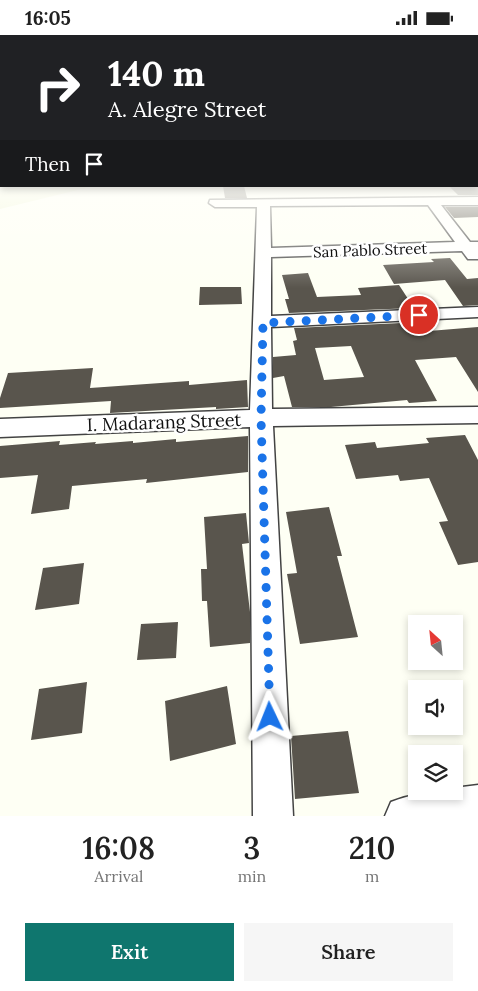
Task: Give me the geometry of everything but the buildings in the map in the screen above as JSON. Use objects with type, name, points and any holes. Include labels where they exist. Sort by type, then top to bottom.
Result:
[{"type":"street","points":[[264,215],[261,418],[273,816]]},
{"type":"street","points":[[443,215],[472,247],[478,262]]},
{"type":"street","name":"San Pablo Street","points":[[262,253],[472,247]]},
{"type":"street","points":[[263,323],[478,312]]},
{"type":"street","name":"I. Madarang Street","points":[[0,429],[261,418],[478,415]]},
{"type":"street","points":[[405,816],[478,805]]},
{"type":"route","points":[[270,717],[261,418],[263,323],[419,315]]}]
